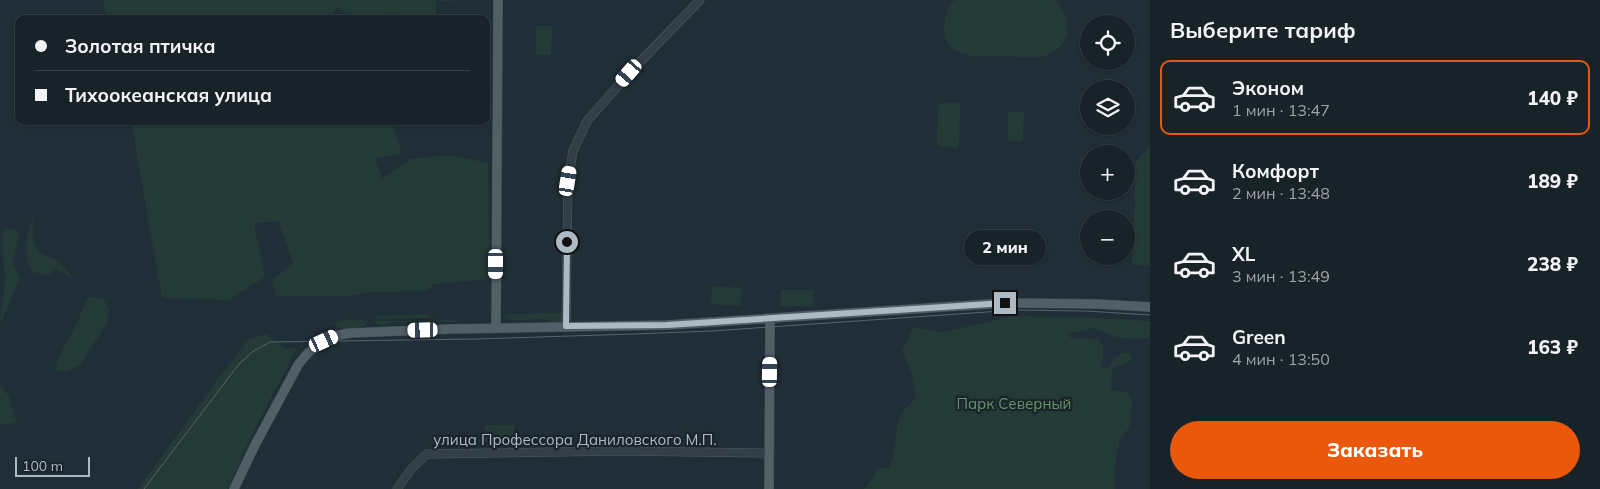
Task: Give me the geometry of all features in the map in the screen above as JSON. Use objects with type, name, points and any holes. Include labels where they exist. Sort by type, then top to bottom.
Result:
[{"type":"main road","points":[[496,328],[498,0]]},
{"type":"main road","points":[[234,489],[290,378],[306,355],[319,343],[334,336],[350,333],[496,328],[667,325],[1005,303],[1097,304],[1150,307]]},
{"type":"main road","points":[[769,489],[770,318]]},
{"type":"street","points":[[566,326],[568,181],[573,151],[587,121],[632,69],[700,0]]},
{"type":"street","name":"улица Профессора Даниловского М.П.","points":[[397,489],[412,468],[427,454],[621,451],[769,453]]},
{"type":"green space","points":[[103,0],[491,0],[436,1],[436,15],[395,15],[392,12],[388,15],[348,15],[338,7],[331,15],[106,15]]},
{"type":"green space","points":[[956,0],[1055,0],[1065,16],[1067,33],[1059,47],[1052,53],[1042,57],[968,55],[952,47],[947,42],[945,35],[944,28],[947,11],[950,3]]},
{"type":"green space","points":[[536,26],[552,26],[551,55],[536,55]]},
{"type":"green space","points":[[941,103],[957,103],[960,106],[959,145],[956,148],[941,147],[937,144],[938,106]]},
{"type":"green space","points":[[1008,112],[1024,112],[1023,141],[1008,141]]},
{"type":"green space","points":[[132,125],[351,125],[351,127],[358,125],[389,125],[393,126],[402,153],[376,159],[382,179],[410,159],[451,155],[488,163],[490,279],[434,284],[426,291],[372,292],[348,296],[276,296],[272,280],[293,263],[278,221],[254,224],[265,277],[229,300],[162,298]]},
{"type":"green space","points":[[1150,147],[1150,266],[1132,265],[1135,265],[1136,161]]},
{"type":"green space","points":[[34,217],[33,236],[37,248],[43,254],[60,263],[73,279],[55,269],[49,275],[36,273],[29,267],[26,245],[31,222]]},
{"type":"green space","points":[[4,229],[13,229],[19,233],[13,262],[20,279],[0,325],[5,282],[2,243]]},
{"type":"green space","points":[[712,286],[742,288],[741,306],[711,304]]},
{"type":"green space","points":[[781,290],[814,290],[814,306],[780,306]]},
{"type":"green space","points":[[90,297],[103,298],[109,309],[106,325],[79,366],[67,371],[56,371],[62,351],[84,305]]},
{"type":"green space","points":[[564,313],[563,320],[558,323],[542,319],[511,320],[503,317],[507,314]]},
{"type":"green space","points":[[426,314],[433,318],[381,319],[374,317],[375,316]]},
{"type":"green space","name":"Парк Северный","points":[[1013,316],[1150,321],[1150,336],[1147,338],[1116,337],[1092,328],[1067,334],[1071,338],[1098,339],[1103,349],[1101,366],[1103,368],[1108,367],[1120,354],[1126,352],[1131,355],[1129,362],[1112,369],[1112,390],[1127,392],[1133,401],[1129,428],[1120,439],[1116,458],[1114,489],[863,489],[872,480],[876,468],[889,468],[894,456],[900,417],[915,398],[913,379],[902,350],[914,327],[943,332]]},
{"type":"green space","points":[[362,319],[367,324],[361,328],[348,329],[336,327],[335,322]]},
{"type":"green space","points":[[375,320],[457,320],[456,322],[392,322],[384,326],[376,324]]},
{"type":"green space","points":[[267,334],[287,349],[297,348],[249,441],[228,489],[138,489],[249,339]]},
{"type":"green space","points":[[0,385],[9,396],[17,423],[0,425]]},
{"type":"green space","points":[[485,425],[514,425],[514,442],[485,442]]},
{"type":"tram line","points":[[144,489],[239,364],[252,352],[270,342],[476,339],[712,331],[1016,310],[1086,311],[1150,315]]},
{"type":"route","points":[[567,242],[566,326],[667,325],[1005,303]]}]
